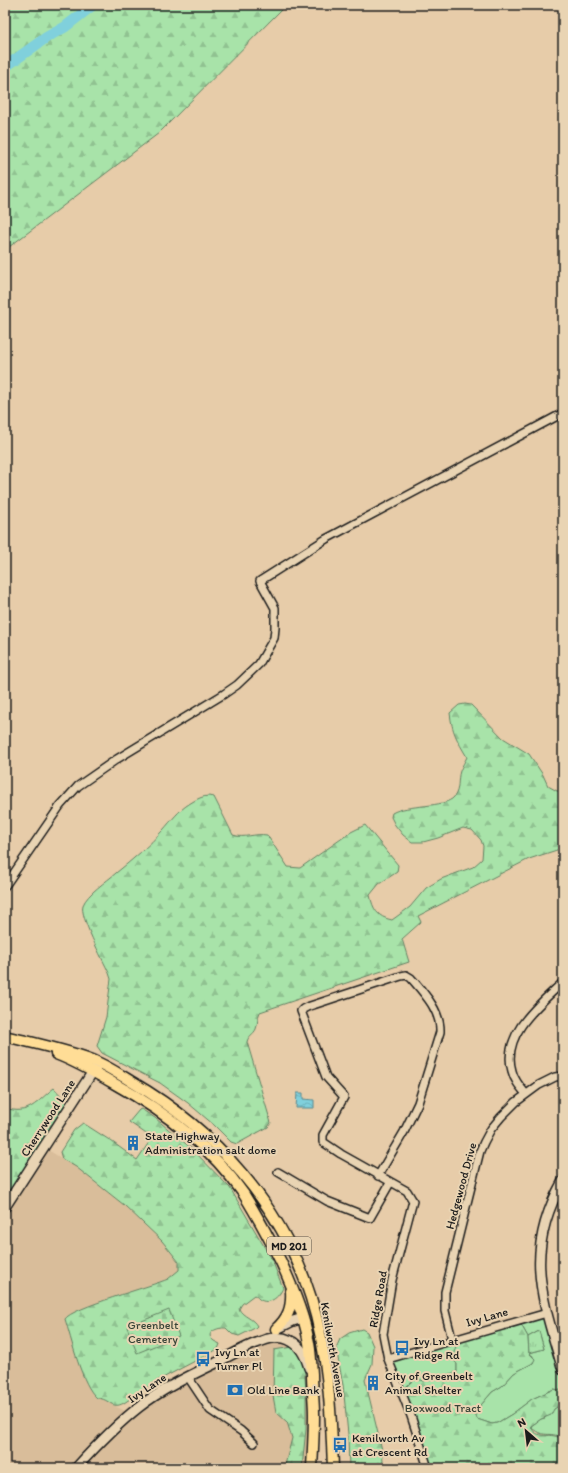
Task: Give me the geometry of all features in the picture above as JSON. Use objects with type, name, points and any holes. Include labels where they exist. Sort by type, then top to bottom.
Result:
[{"type":"main road","name":"MD 201","points":[[5,1037],[64,1058],[95,1067]]},
{"type":"main road","name":"Kenilworth Avenue","points":[[95,1067],[177,1124],[202,1146],[221,1166],[242,1192],[256,1214],[290,1284],[303,1318],[310,1350],[312,1376],[314,1415],[312,1468]]},
{"type":"main road","name":"Kenilworth Avenue","points":[[95,1067],[143,1088],[181,1114],[218,1147],[255,1188],[271,1212],[298,1263],[311,1298],[320,1341],[329,1402],[333,1468]]},
{"type":"main road","points":[[276,1329],[282,1324],[289,1312],[292,1300],[290,1284]]},
{"type":"main road","points":[[303,1318],[306,1318],[312,1324],[320,1341]]},
{"type":"street","points":[[5,886],[60,806],[78,786],[117,759],[224,694],[237,685],[259,664],[272,643],[276,628],[275,608],[260,581],[326,539],[563,413]]},
{"type":"street","points":[[278,1172],[327,1201],[370,1218],[390,1182],[378,1176],[341,1154],[323,1142],[323,1135],[344,1098],[326,1077],[301,1011],[307,1007],[384,981],[401,976],[408,976],[414,981],[434,1009],[439,1021],[440,1032],[418,1103],[404,1132],[378,1176]]},
{"type":"street","points":[[526,1094],[511,1070],[510,1059],[512,1045],[519,1030],[526,1020],[563,982]]},
{"type":"street","name":"Cherrywood Lane","points":[[5,1207],[95,1067]]},
{"type":"street","name":"Hedgewood Drive","points":[[452,1340],[445,1311],[445,1292],[480,1151],[491,1129],[500,1117],[526,1094],[546,1080],[563,1076]]},
{"type":"street","points":[[563,1181],[548,1211],[540,1244],[540,1278],[547,1313],[563,1370]]},
{"type":"street","name":"Ridge Road","points":[[390,1182],[406,1192],[413,1201],[397,1260],[384,1323],[384,1343],[388,1359],[411,1416],[428,1468]]},
{"type":"street","name":"Ivy Lane","points":[[388,1359],[547,1313]]},
{"type":"street","name":"Ivy Lane","points":[[76,1468],[114,1428],[138,1407],[161,1392],[247,1347],[276,1329],[303,1318]]},
{"type":"street","name":"Ivy Lane","points":[[247,1347],[272,1338],[289,1340],[302,1350],[312,1376]]},
{"type":"street","points":[[188,1377],[210,1410],[241,1431],[254,1443]]},
{"type":"shaded area","points":[[43,1147],[76,1167],[124,1205],[162,1241],[176,1258],[180,1267],[177,1273],[168,1279],[107,1300],[66,1317],[65,1319],[84,1377],[94,1395],[97,1398],[108,1400],[113,1405],[131,1414],[247,1347],[289,1340],[307,1360],[312,1468],[5,1468],[5,1207]]},
{"type":"green space","points":[[15,5],[53,5],[64,10],[68,5],[286,5],[159,133],[5,250],[5,9]]},
{"type":"green space","points":[[459,705],[471,705],[503,738],[529,754],[543,775],[548,786],[557,791],[563,791],[563,848],[529,859],[418,916],[421,922],[402,939],[409,962],[260,1012],[256,1029],[247,1042],[271,1123],[268,1127],[237,1144],[231,1142],[188,1103],[160,1083],[102,1053],[97,1046],[106,1017],[111,979],[88,928],[83,911],[83,905],[93,892],[152,842],[175,816],[189,804],[198,799],[207,796],[214,797],[233,835],[267,835],[288,867],[300,868],[351,832],[365,825],[398,865],[397,872],[379,884],[370,895],[376,912],[387,919],[392,920],[410,907],[426,888],[441,879],[473,867],[482,859],[483,846],[481,840],[472,830],[463,828],[438,838],[423,842],[412,842],[403,835],[391,817],[392,813],[399,810],[443,803],[454,797],[456,794],[459,774],[467,757],[460,746],[452,726],[450,713]]},
{"type":"green space","points":[[54,1088],[70,1106],[5,1207],[5,1108],[13,1110],[26,1109],[37,1103]]},
{"type":"green space","points":[[141,1109],[155,1118],[192,1149],[230,1188],[272,1260],[283,1288],[273,1300],[266,1302],[254,1295],[242,1304],[239,1309],[255,1323],[257,1326],[255,1328],[239,1336],[232,1334],[226,1328],[219,1328],[213,1331],[210,1335],[214,1341],[220,1344],[218,1349],[155,1382],[124,1403],[120,1405],[113,1405],[105,1400],[97,1398],[92,1392],[82,1373],[65,1319],[70,1314],[96,1303],[168,1279],[179,1270],[179,1262],[162,1241],[124,1205],[76,1167],[62,1159],[60,1152],[74,1130],[83,1123],[137,1160],[152,1138],[129,1122]]},
{"type":"green space","name":"Greenbelt Cemetery","points":[[169,1310],[179,1336],[137,1353],[127,1327]]},
{"type":"green space","points":[[547,1313],[563,1370],[563,1391],[554,1389],[532,1399],[497,1423],[492,1424],[477,1419],[475,1412],[492,1392],[502,1386],[514,1373],[533,1363],[533,1356],[529,1353],[544,1349],[539,1331],[528,1337],[519,1321]]},
{"type":"green space","name":"Boxwood Tract","points":[[519,1321],[528,1337],[529,1353],[535,1359],[533,1363],[514,1373],[502,1386],[492,1392],[475,1412],[477,1419],[492,1424],[497,1423],[532,1399],[554,1389],[563,1391],[563,1403],[554,1409],[551,1415],[541,1419],[531,1426],[533,1431],[537,1434],[559,1437],[563,1440],[563,1468],[428,1468],[401,1392],[416,1379],[425,1381],[457,1372],[457,1364],[454,1354],[461,1337]]},
{"type":"green space","points":[[362,1329],[367,1332],[373,1346],[372,1364],[365,1380],[382,1450],[383,1461],[380,1468],[349,1468],[348,1434],[337,1346],[340,1339],[349,1333]]},
{"type":"green space","points":[[539,1331],[544,1349],[529,1353],[528,1337]]},
{"type":"green space","points":[[461,1337],[454,1354],[457,1364],[457,1372],[425,1381],[415,1379],[401,1392],[388,1359]]},
{"type":"green space","points":[[292,1347],[304,1362],[306,1429],[302,1468],[293,1468],[285,1465],[292,1438],[287,1422],[276,1412],[273,1396],[274,1350]]},
{"type":"green space","points":[[563,1403],[563,1440],[555,1435],[537,1432],[532,1428],[531,1426],[545,1418]]},
{"type":"water","points":[[297,1093],[303,1093],[303,1099],[314,1100],[314,1108],[296,1108]]},
{"type":"waterway","points":[[5,67],[47,37],[65,27],[93,5]]},
{"type":"place","name":"State Highway Administration salt dome","points":[[133,1143]]},
{"type":"place","name":"Ivy Ln at Ridge Rd","points":[[402,1348]]},
{"type":"place","name":"Ivy Ln at Turner Pl","points":[[203,1359]]},
{"type":"place","name":"City of Greenbelt Animal Shelter","points":[[373,1383]]},
{"type":"place","name":"Old Line Bank","points":[[235,1390]]},
{"type":"place","name":"Kenilworth Av at Crescent Rd","points":[[340,1445]]}]
